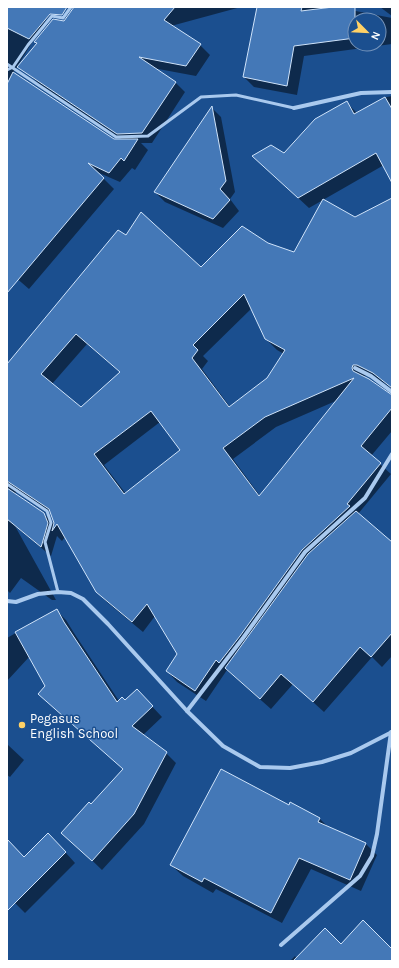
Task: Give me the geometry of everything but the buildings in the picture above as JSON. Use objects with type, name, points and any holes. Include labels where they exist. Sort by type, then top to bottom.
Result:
[{"type":"street","points":[[294,108],[362,93],[392,92]]},
{"type":"street","points":[[355,368],[371,376],[392,392]]},
{"type":"street","points":[[187,711],[244,638],[305,552],[365,498],[392,454]]},
{"type":"street","points":[[7,601],[16,602],[38,594],[58,592],[71,593],[83,599],[108,624],[187,711],[223,746],[260,767],[290,768],[322,762],[351,753],[392,732]]},
{"type":"street","points":[[281,945],[360,876],[372,856],[377,834],[392,732]]},
{"type":"lane","points":[[7,70],[13,67],[28,45],[52,16],[63,18],[71,7]]},
{"type":"lane","points":[[7,64],[116,137],[148,136],[201,97],[236,95],[294,108]]},
{"type":"lane","points":[[7,484],[47,511],[51,523],[45,542],[58,592]]},
{"type":"place","name":"Pegasus English School","points":[[22,725]]}]
